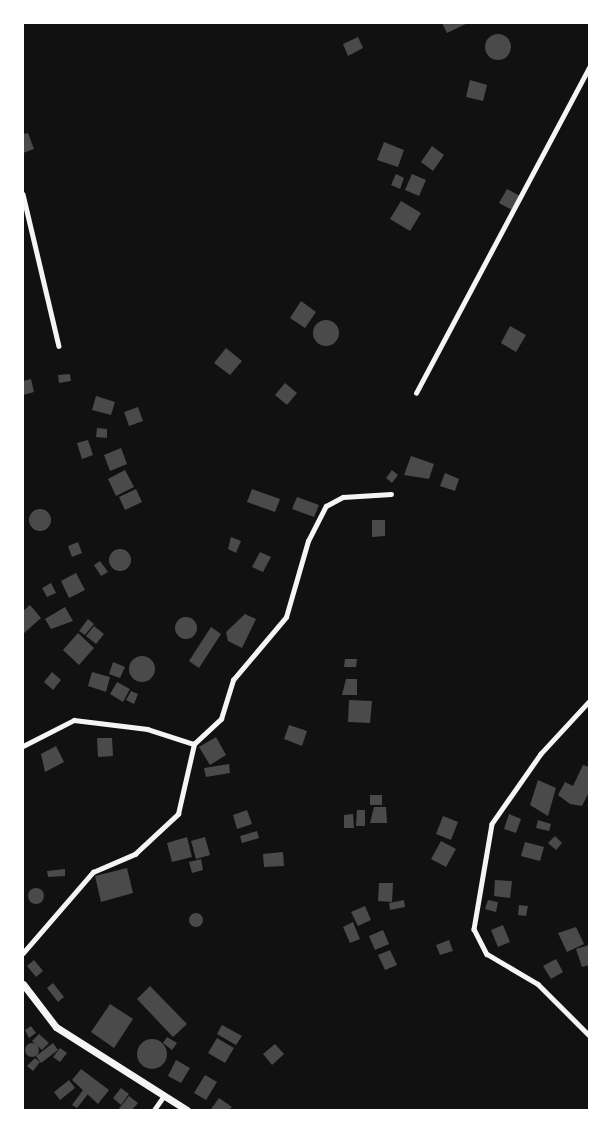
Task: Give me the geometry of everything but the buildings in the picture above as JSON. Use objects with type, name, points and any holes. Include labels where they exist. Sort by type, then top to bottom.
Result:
[{"type":"main road","points":[[23,984],[56,1027],[187,1110]]},
{"type":"street","points":[[416,393],[589,68]]},
{"type":"street","points":[[23,194],[60,346]]},
{"type":"street","points":[[23,953],[93,872],[135,854],[168,827],[182,806],[184,768],[194,744],[220,719],[233,680],[286,617],[308,541],[326,506],[344,497],[391,494]]},
{"type":"street","points":[[589,702],[532,764],[492,824],[474,929],[487,954],[538,984],[589,1035]]},
{"type":"street","points":[[23,746],[74,720],[147,729],[194,744]]},
{"type":"street","points":[[154,1110],[163,1097]]}]
